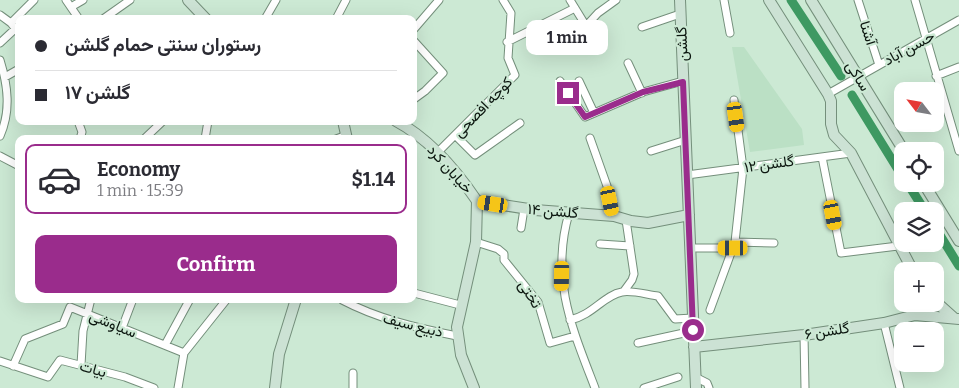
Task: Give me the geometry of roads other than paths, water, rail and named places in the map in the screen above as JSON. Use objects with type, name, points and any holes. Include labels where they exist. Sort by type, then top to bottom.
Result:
[{"type":"street","points":[[24,15],[34,0]]},
{"type":"street","points":[[76,15],[69,3],[83,0]]},
{"type":"street","points":[[109,15],[130,0]]},
{"type":"street","points":[[188,0],[202,15]]},
{"type":"street","points":[[268,15],[276,0]]},
{"type":"street","points":[[338,15],[346,0]]},
{"type":"street","points":[[417,26],[439,0]]},
{"type":"street","name":"کوچه افصحی","points":[[438,152],[515,75],[508,58],[507,42],[511,13],[503,0]]},
{"type":"street","points":[[570,0],[586,26],[598,13],[616,0]]},
{"type":"street","name":"گلشن","points":[[680,0],[696,383]]},
{"type":"street","points":[[724,0],[730,33]]},
{"type":"street","points":[[768,0],[828,94],[831,101],[831,124],[834,135],[851,153],[894,238]]},
{"type":"street","name":"ساکی","points":[[811,0],[898,142]]},
{"type":"street","name":"آشنا","points":[[858,0],[879,65]]},
{"type":"street","points":[[915,0],[959,151]]},
{"type":"street","points":[[507,42],[575,8]]},
{"type":"street","points":[[642,27],[680,14]]},
{"type":"street","points":[[0,15],[15,28],[0,43]]},
{"type":"street","name":"حسن آباد","points":[[828,94],[959,20]]},
{"type":"street","points":[[417,44],[442,73],[417,97]]},
{"type":"street","points":[[0,60],[5,77],[8,105],[0,136]]},
{"type":"street","points":[[628,63],[642,93]]},
{"type":"street","points":[[936,76],[959,67]]},
{"type":"street","points":[[5,77],[15,72]]},
{"type":"street","points":[[560,81],[585,117],[642,93],[683,82]]},
{"type":"street","points":[[579,81],[594,113]]},
{"type":"street","points":[[710,310],[734,245],[743,168],[734,100]]},
{"type":"street","points":[[455,135],[475,155],[520,123]]},
{"type":"street","points":[[148,135],[159,125]]},
{"type":"street","name":"خیابان کرد","points":[[403,125],[438,152],[477,201]]},
{"type":"street","points":[[590,138],[607,186],[614,216]]},
{"type":"street","points":[[652,151],[686,140]]},
{"type":"street","name":"گلشن ۱۲","points":[[687,176],[851,153]]},
{"type":"street","points":[[0,156],[15,164]]},
{"type":"street","points":[[822,157],[841,254],[894,247]]},
{"type":"street","points":[[929,192],[958,238]]},
{"type":"street","points":[[474,388],[461,355],[457,336],[460,305],[476,242],[477,201]]},
{"type":"street","name":"گلشن ۱۴","points":[[477,201],[524,209],[614,216],[648,223],[689,215]]},
{"type":"street","points":[[521,228],[524,209]]},
{"type":"street","points":[[569,213],[563,248],[562,290],[575,336],[595,388]]},
{"type":"street","points":[[624,292],[634,274],[626,220]]},
{"type":"street","name":"تختی","points":[[476,242],[498,249],[504,254],[504,260],[538,302],[550,343],[575,336]]},
{"type":"street","points":[[690,248],[774,243]]},
{"type":"street","points":[[600,244],[630,246]]},
{"type":"street","points":[[570,320],[582,318],[613,295],[624,292],[658,296],[675,319],[693,318]]},
{"type":"street","points":[[417,294],[460,305]]},
{"type":"street","points":[[81,365],[84,331],[90,303]]},
{"type":"street","points":[[122,328],[131,303]]},
{"type":"street","points":[[165,345],[188,303]]},
{"type":"street","points":[[178,388],[184,353],[224,303]]},
{"type":"street","points":[[275,388],[279,354],[295,303]]},
{"type":"street","name":"ذبیع سیف","points":[[347,303],[362,311],[411,326],[457,336]]},
{"type":"street","name":"سیاوشی","points":[[13,366],[25,339],[63,324],[70,307],[184,353]]},
{"type":"street","points":[[944,308],[958,319]]},
{"type":"street","name":"گلشن ۶","points":[[694,347],[804,335],[884,323],[915,315],[958,319]]},
{"type":"street","points":[[884,323],[900,388]]},
{"type":"street","points":[[638,343],[693,330]]},
{"type":"street","points":[[804,335],[805,388]]},
{"type":"street","name":"بیات","points":[[13,366],[48,377],[60,360],[125,377],[154,388]]},
{"type":"street","points":[[0,361],[13,366]]},
{"type":"street","points":[[353,373],[353,388]]},
{"type":"street","points":[[644,388],[678,377]]},
{"type":"street","points":[[696,383],[707,383],[709,388]]},
{"type":"waterway","points":[[791,0],[841,76]]},
{"type":"waterway","points":[[852,95],[894,163]]},
{"type":"waterway","points":[[913,192],[919,202]]},
{"type":"waterway","points":[[944,242],[959,266]]}]
